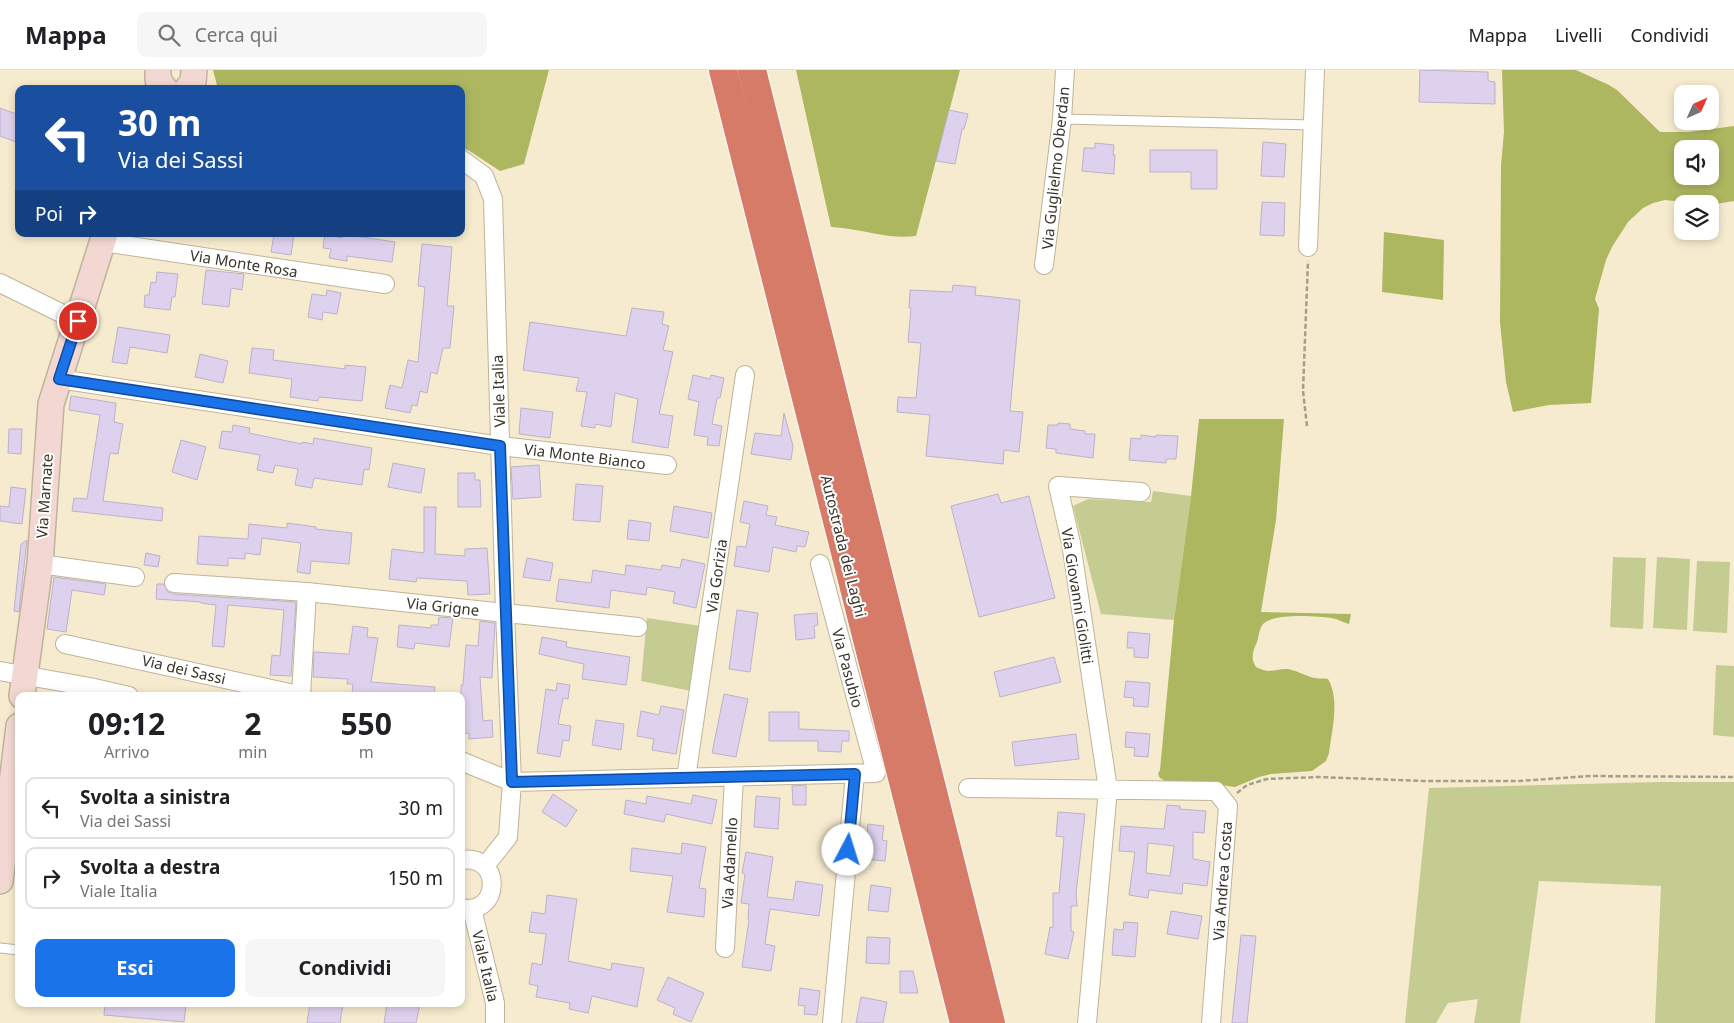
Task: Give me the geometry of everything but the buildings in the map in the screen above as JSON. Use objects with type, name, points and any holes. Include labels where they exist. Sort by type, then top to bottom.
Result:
[{"type":"highway","name":"Autostrada dei Laghi","points":[[723,70],[964,1023]]},
{"type":"highway","name":"Autostrada dei Laghi","points":[[752,70],[992,1023]]},
{"type":"street","points":[[190,85],[193,82],[194,70]]},
{"type":"street","name":"Via Guglielmo Oberdan","points":[[1044,265],[1062,119],[1065,70]]},
{"type":"street","points":[[1308,247],[1315,70]]},
{"type":"street","name":"Viale Italia","points":[[465,161],[484,176],[493,198],[512,782],[508,837],[485,866],[493,884],[491,895],[486,902],[467,909],[495,1004],[495,1023]]},
{"type":"street","name":"Via Monte Rosa","points":[[104,238],[385,284]]},
{"type":"street","name":"Via Marnate","points":[[24,686],[40,564],[51,404],[104,238]]},
{"type":"street","points":[[0,283],[78,321]]},
{"type":"street","name":"Via Gorizia","points":[[686,778],[745,375]]},
{"type":"street","name":"Via Monte Bianco","points":[[59,379],[500,446],[667,465]]},
{"type":"street","name":"Via Giovanni Giolitti","points":[[1087,1023],[1108,789],[1071,543],[1058,486],[1141,492]]},
{"type":"street","points":[[40,564],[134,577]]},
{"type":"street","name":"Via Pasubio","points":[[820,564],[876,773],[855,774]]},
{"type":"street","name":"Via Grigne","points":[[174,583],[307,592],[638,627]]},
{"type":"street","points":[[302,692],[307,592]]},
{"type":"street","name":"Via dei Sassi","points":[[65,644],[284,692]]},
{"type":"street","points":[[0,671],[24,686],[90,687],[112,692]]},
{"type":"street","points":[[0,881],[15,759]]},
{"type":"street","points":[[465,763],[512,782],[855,774],[832,1023]]},
{"type":"street","name":"Via Adamello","points":[[725,948],[734,777]]},
{"type":"street","points":[[968,788],[1108,789]]},
{"type":"street","name":"Via Andrea Costa","points":[[1108,789],[1216,791],[1228,806],[1211,1023]]},
{"type":"street","points":[[465,859],[478,861],[485,866]]},
{"type":"lane","points":[[1062,119],[1314,125]]},
{"type":"lane","points":[[0,948],[15,950]]},
{"type":"path","points":[[1307,426],[1303,391],[1308,247]]},
{"type":"path","points":[[1228,806],[1232,796],[1247,785],[1267,779],[1319,777],[1424,781],[1519,781],[1590,776],[1734,777]]},
{"type":"green space","points":[[213,70],[549,70],[524,164],[500,171],[465,150],[465,85],[217,85]]},
{"type":"green space","points":[[796,70],[960,70],[916,236],[885,235],[831,227]]},
{"type":"green space","points":[[1502,70],[1576,70],[1617,90],[1660,132],[1719,130],[1719,128],[1734,126],[1734,201],[1719,204],[1719,195],[1674,195],[1674,201],[1665,200],[1643,208],[1628,222],[1612,247],[1606,260],[1595,299],[1599,309],[1591,403],[1549,405],[1513,412],[1506,382],[1500,322],[1501,166],[1504,132]]},
{"type":"green space","points":[[1384,232],[1444,240],[1443,300],[1382,292]]},
{"type":"green space","points":[[1199,419],[1284,419],[1276,520],[1261,612],[1351,614],[1349,624],[1331,618],[1295,616],[1276,618],[1263,624],[1253,654],[1253,661],[1256,667],[1269,671],[1288,669],[1312,677],[1328,679],[1334,696],[1333,725],[1329,753],[1326,761],[1312,771],[1271,774],[1235,787],[1165,781],[1158,774],[1160,770],[1174,620],[1191,496]]},
{"type":"green space","points":[[1153,491],[1191,496],[1174,620],[1101,614],[1073,506],[1088,499],[1151,502]]},
{"type":"green space","points":[[1613,557],[1646,558],[1643,629],[1610,627]]},
{"type":"green space","points":[[1657,557],[1690,559],[1687,630],[1653,628]]},
{"type":"green space","points":[[1697,561],[1730,562],[1727,633],[1693,631]]},
{"type":"green space","points":[[647,618],[701,626],[691,691],[641,681]]},
{"type":"green space","points":[[1716,665],[1734,666],[1734,737],[1713,735]]},
{"type":"green space","points":[[1734,782],[1734,1023],[1655,1023],[1661,886],[1539,881],[1520,1023],[1474,1023],[1478,999],[1448,1003],[1436,1023],[1405,1023],[1429,788]]},
{"type":"route","points":[[78,321],[59,379],[500,446],[512,782],[855,774],[848,850]]}]
